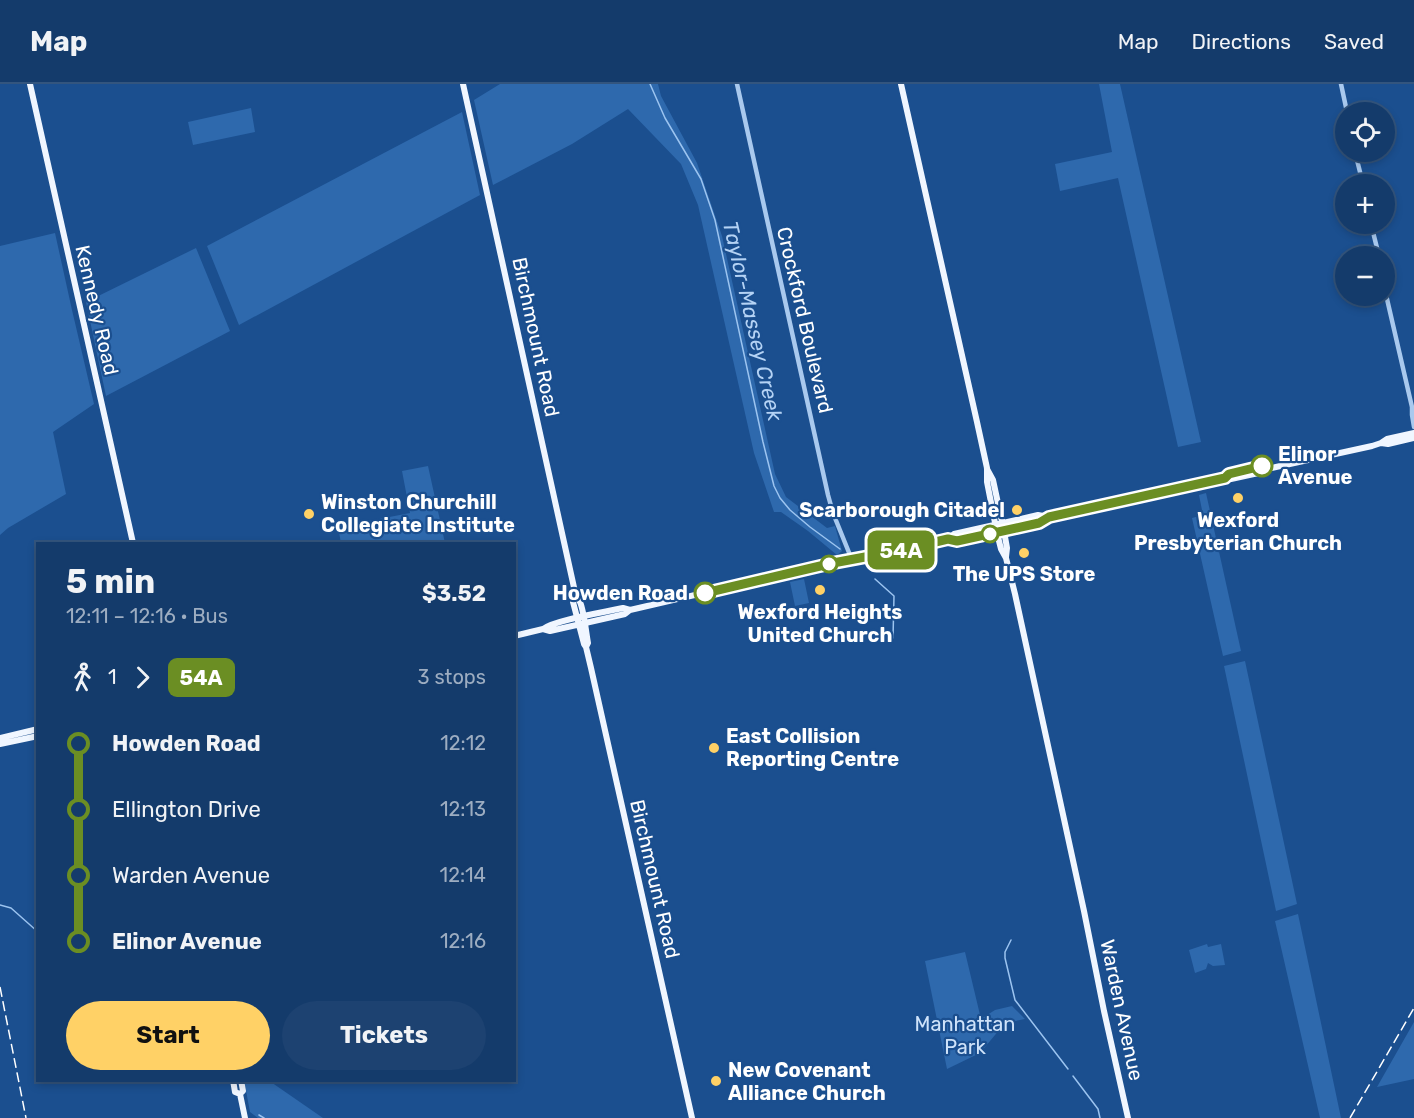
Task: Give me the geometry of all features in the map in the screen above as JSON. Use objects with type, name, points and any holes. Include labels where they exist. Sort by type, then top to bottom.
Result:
[{"type":"main road","name":"Kennedy Road","points":[[30,84],[133,542]]},
{"type":"main road","name":"Birchmount Road","points":[[463,84],[576,596],[579,601],[584,644],[692,1118]]},
{"type":"main road","name":"Warden Avenue","points":[[901,84],[987,468],[993,480],[1000,532],[1007,548],[1005,558],[1015,594],[1128,1118]]},
{"type":"main road","points":[[516,636],[543,629],[549,625],[581,621],[623,608],[630,610],[948,539],[957,541],[1000,532],[1039,523],[1049,517],[1225,478],[1231,479],[1263,472],[1414,433]]},
{"type":"main road","points":[[1381,443],[1388,444],[1414,438]]},
{"type":"main road","points":[[948,539],[954,534],[1038,515],[1049,517]]},
{"type":"main road","points":[[0,742],[36,730]]},
{"type":"main road","points":[[0,742],[36,736]]},
{"type":"main road","points":[[233,1082],[235,1092],[240,1094]]},
{"type":"main road","points":[[241,1082],[243,1090],[240,1094],[245,1118]]},
{"type":"street","name":"Crockford Boulevard","points":[[737,84],[828,495],[852,560]]},
{"type":"street","points":[[1341,84],[1345,102]]},
{"type":"street","points":[[1389,306],[1413,410],[1414,427]]},
{"type":"green space","points":[[500,84],[658,84],[661,96],[697,163],[722,236],[775,474],[786,497],[827,528],[835,526],[842,551],[837,555],[781,512],[774,512],[754,453],[698,205],[681,164],[628,109],[572,144],[493,185],[474,100]]},
{"type":"green space","points":[[1099,84],[1120,84],[1201,442],[1178,447],[1118,178],[1060,191],[1055,164],[1112,152]]},
{"type":"green space","points":[[251,108],[255,132],[193,145],[188,122]]},
{"type":"green space","points":[[462,112],[480,195],[239,325],[207,246]]},
{"type":"green space","points":[[55,233],[94,404],[53,432],[66,494],[0,535],[0,246]]},
{"type":"green space","points":[[196,248],[230,331],[106,396],[86,302]]},
{"type":"green space","points":[[428,466],[445,542],[341,542],[338,527],[410,513],[402,471]]},
{"type":"green space","points":[[1206,493],[1241,651],[1223,656],[1192,518],[1203,515],[1199,495]]},
{"type":"green space","points":[[804,579],[809,603],[795,606],[790,582]]},
{"type":"green space","points":[[1245,661],[1297,904],[1276,911],[1224,666]]},
{"type":"green space","points":[[1298,914],[1341,1118],[1320,1118],[1275,921]]},
{"type":"green space","points":[[1207,944],[1208,947],[1221,944],[1225,965],[1213,966],[1208,963],[1206,969],[1195,973],[1189,950]]},
{"type":"green space","name":"Manhattan Park","points":[[965,952],[981,1019],[995,1010],[1012,1006],[1025,1019],[1005,1023],[980,1053],[947,1069],[925,961]]},
{"type":"green space","points":[[1414,1022],[1414,1079],[1377,1087]]},
{"type":"green space","points":[[244,1082],[271,1082],[323,1118],[258,1118],[250,1112]]},
{"type":"waterway","name":"Taylor-Massey Creek","points":[[650,84],[665,118],[701,179],[715,220],[774,486],[790,510],[840,549]]},
{"type":"waterway","name":"Taylor-Massey Creek","points":[[875,579],[894,596],[893,638]]},
{"type":"waterway","points":[[0,905],[11,908],[36,930]]},
{"type":"waterway","name":"Taylor-Massey Creek","points":[[1011,940],[1005,952],[1005,958],[1015,1000],[1068,1069]]},
{"type":"waterway","name":"Taylor-Massey Creek","points":[[1073,1076],[1098,1109],[1100,1118]]},
{"type":"waterway","points":[[259,1115],[264,1118]]},
{"type":"railway","points":[[0,987],[26,1118]]},
{"type":"railway","points":[[1350,1118],[1414,1008]]},
{"type":"bus line","name":"54A","points":[[705,593],[833,563],[948,539],[957,541],[1039,523],[1049,517],[1225,478],[1229,474],[1262,466]]},
{"type":"place","name":"Elinor Avenue","points":[[1262,466]]},
{"type":"place","name":"Wexford Presbyterian Church","points":[[1238,498]]},
{"type":"place","name":"Scarborough Citadel","points":[[1017,510]]},
{"type":"place","name":"Winston Churchill Collegiate Institute","points":[[309,514]]},
{"type":"place","name":"The UPS Store","points":[[1024,553]]},
{"type":"place","name":"Wexford Heights United Church","points":[[820,590]]},
{"type":"place","name":"Howden Road","points":[[705,593]]},
{"type":"place","name":"East Collision Reporting Centre","points":[[714,748]]},
{"type":"place","name":"New Covenant Alliance Church","points":[[716,1081]]}]
